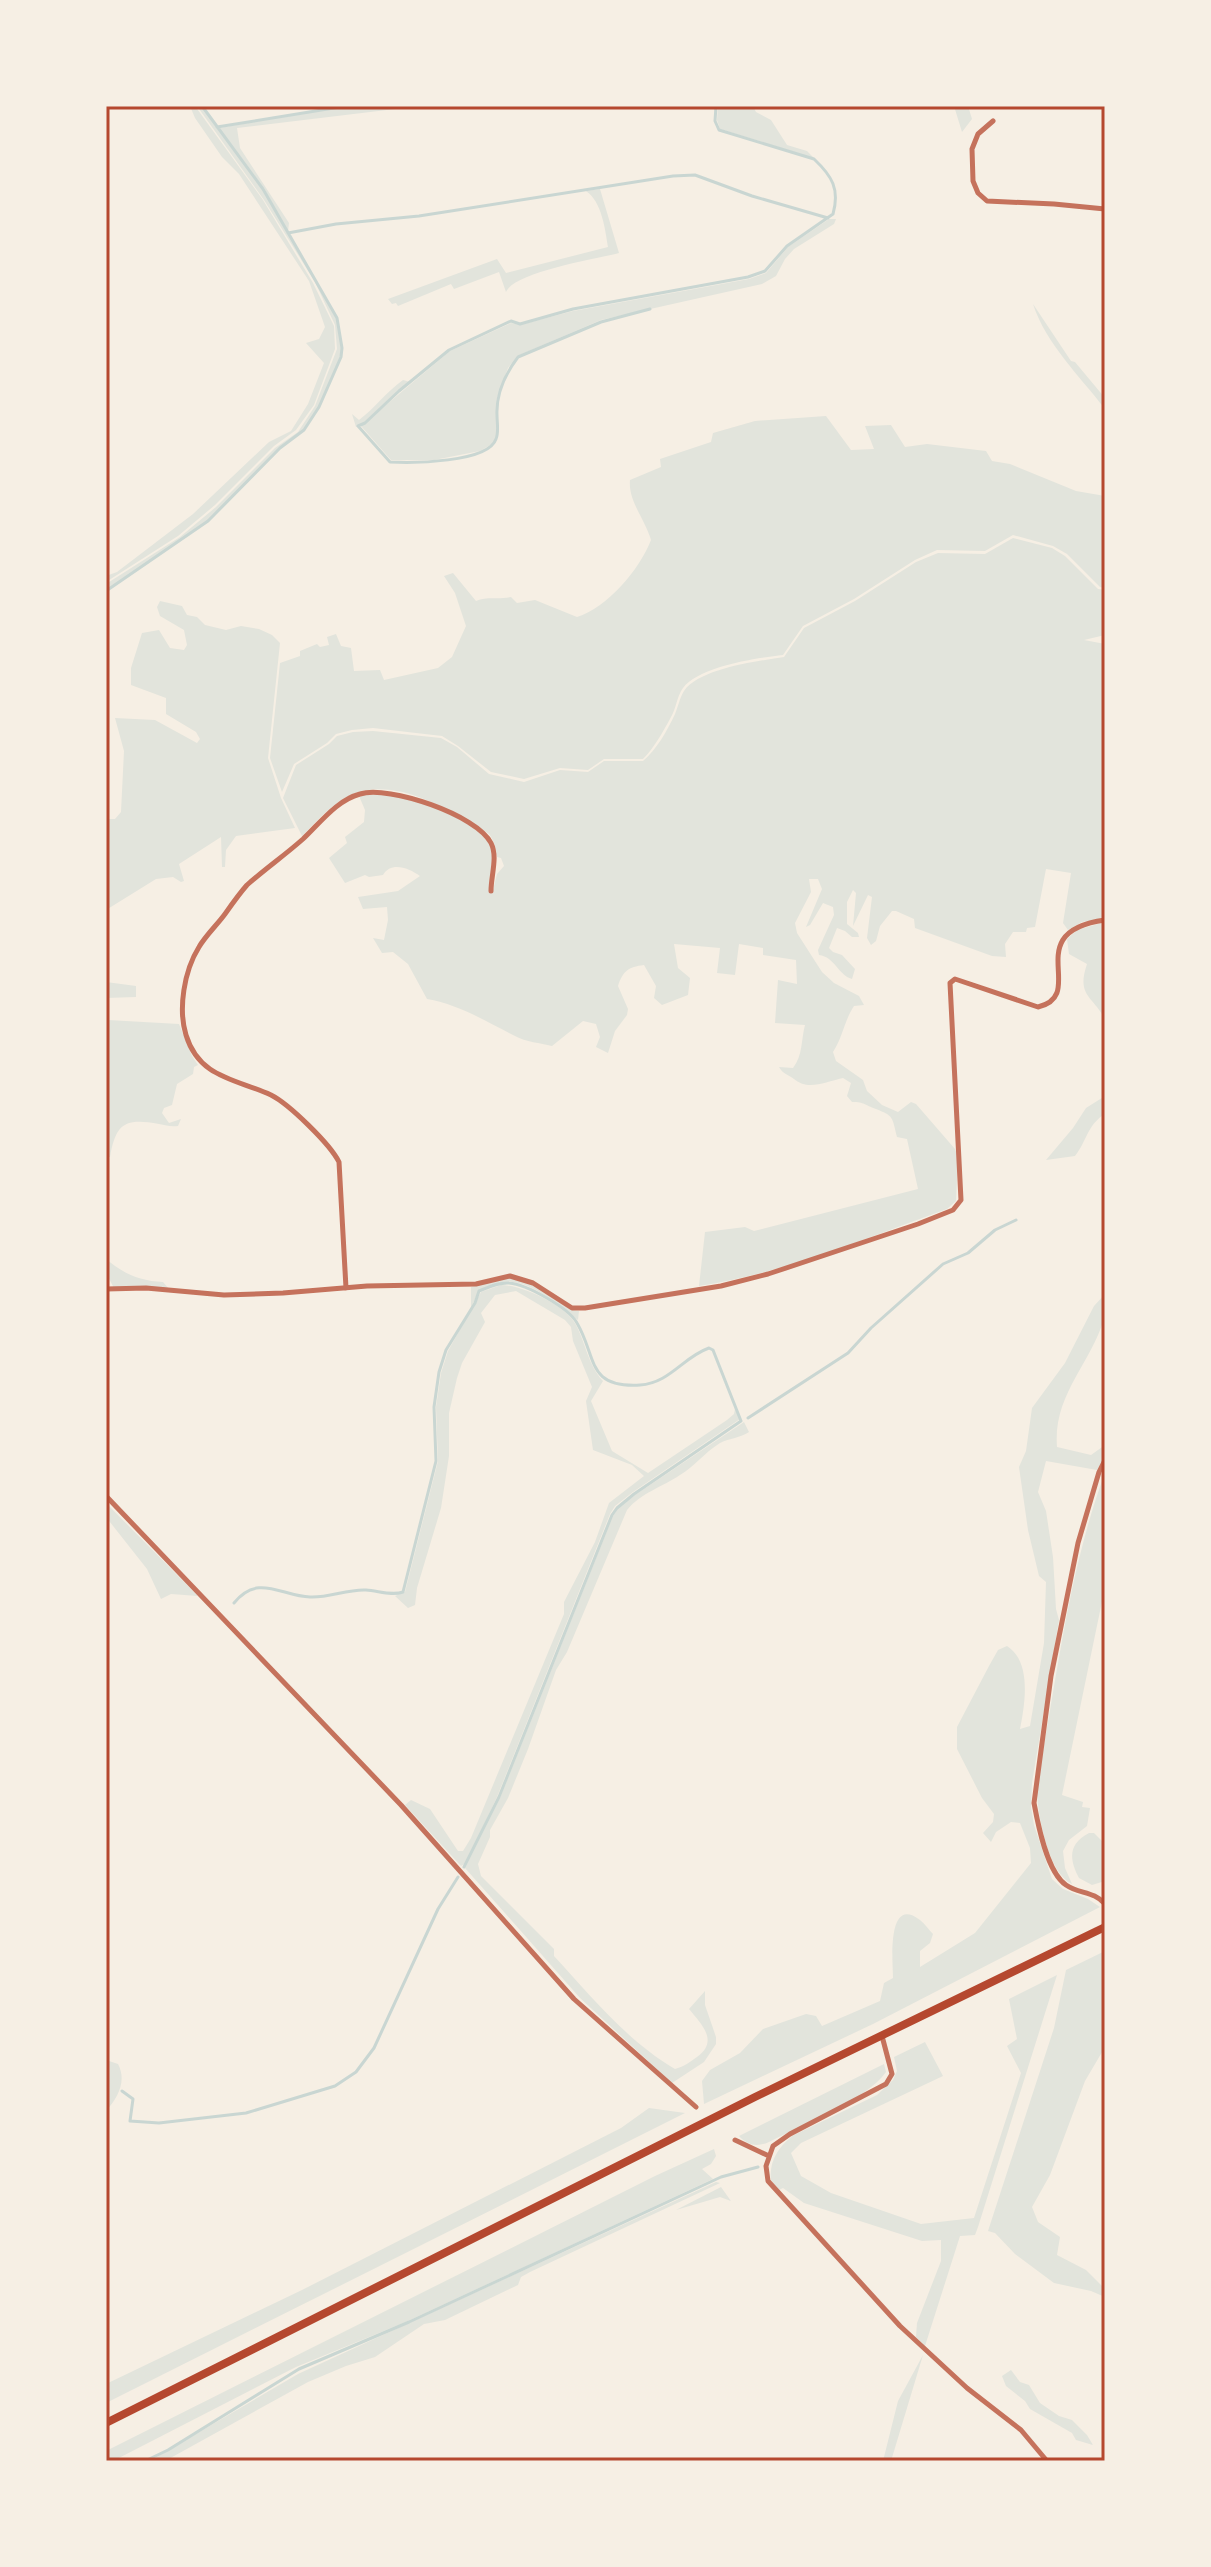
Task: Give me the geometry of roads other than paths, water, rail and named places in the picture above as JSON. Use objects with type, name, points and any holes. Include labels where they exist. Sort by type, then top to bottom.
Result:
[{"type":"highway","points":[[106,2423],[1105,1927]]},
{"type":"street","points":[[993,121],[978,134],[972,149],[973,181],[978,193],[987,201],[1105,209]]},
{"type":"street","points":[[346,1288],[339,1162],[333,1150],[272,1096],[246,1087],[198,1061],[187,1037],[183,1002],[197,949],[246,887],[329,813],[359,794],[380,791],[411,797],[437,806],[482,832],[491,842],[494,856],[491,891]]},
{"type":"street","points":[[106,1289],[146,1288],[224,1295],[467,1285],[510,1276],[533,1283],[572,1308],[585,1308],[721,1286],[768,1274],[953,1210],[961,1200],[961,1184],[950,983],[955,979],[1038,1007],[1050,1005],[1060,988],[1057,961],[1060,940],[1080,926],[1105,920]]},
{"type":"street","points":[[1105,1460],[1078,1543],[1051,1676],[1034,1803],[1055,1874],[1066,1886],[1098,1896],[1105,1904]]},
{"type":"street","points":[[106,1496],[401,1805],[574,1999],[696,2107]]},
{"type":"street","points":[[882,2036],[892,2074],[886,2084],[773,2146],[766,2166],[768,2181],[900,2326],[967,2388],[1021,2430],[1047,2461]]},
{"type":"street","points":[[735,2140],[769,2156]]},
{"type":"waterway","points":[[106,591],[208,521],[280,448],[304,430],[319,407],[341,357],[337,318],[263,189],[202,106]]},
{"type":"waterway","points":[[217,127],[346,106]]},
{"type":"waterway","points":[[650,309],[601,322],[518,357],[500,392],[496,439],[479,453],[448,460],[390,462],[358,426],[449,350],[511,321],[520,324],[573,309],[748,277],[765,271],[787,246],[833,214],[836,197],[833,184],[814,159],[719,130],[715,121],[716,106]]},
{"type":"waterway","points":[[288,233],[695,175],[752,196],[828,218]]},
{"type":"waterway","points":[[748,1418],[848,1353],[871,1328],[943,1264],[968,1253],[995,1230],[1016,1220]]},
{"type":"waterway","points":[[234,1603],[243,1594],[261,1588],[310,1597],[359,1590],[403,1592],[436,1461],[434,1407],[439,1372],[446,1350],[479,1291],[498,1284],[516,1284],[556,1304],[577,1323],[602,1376],[623,1385],[660,1380],[691,1357],[709,1348],[713,1350],[741,1421],[634,1494],[612,1515],[499,1797],[464,1867]]},
{"type":"waterway","points":[[122,2091],[133,2099],[130,2121],[159,2123],[246,2113],[335,2086],[356,2072],[374,2048],[438,1909],[458,1877]]},
{"type":"waterway","points":[[145,2461],[299,2369],[409,2322],[721,2177],[758,2167]]}]
